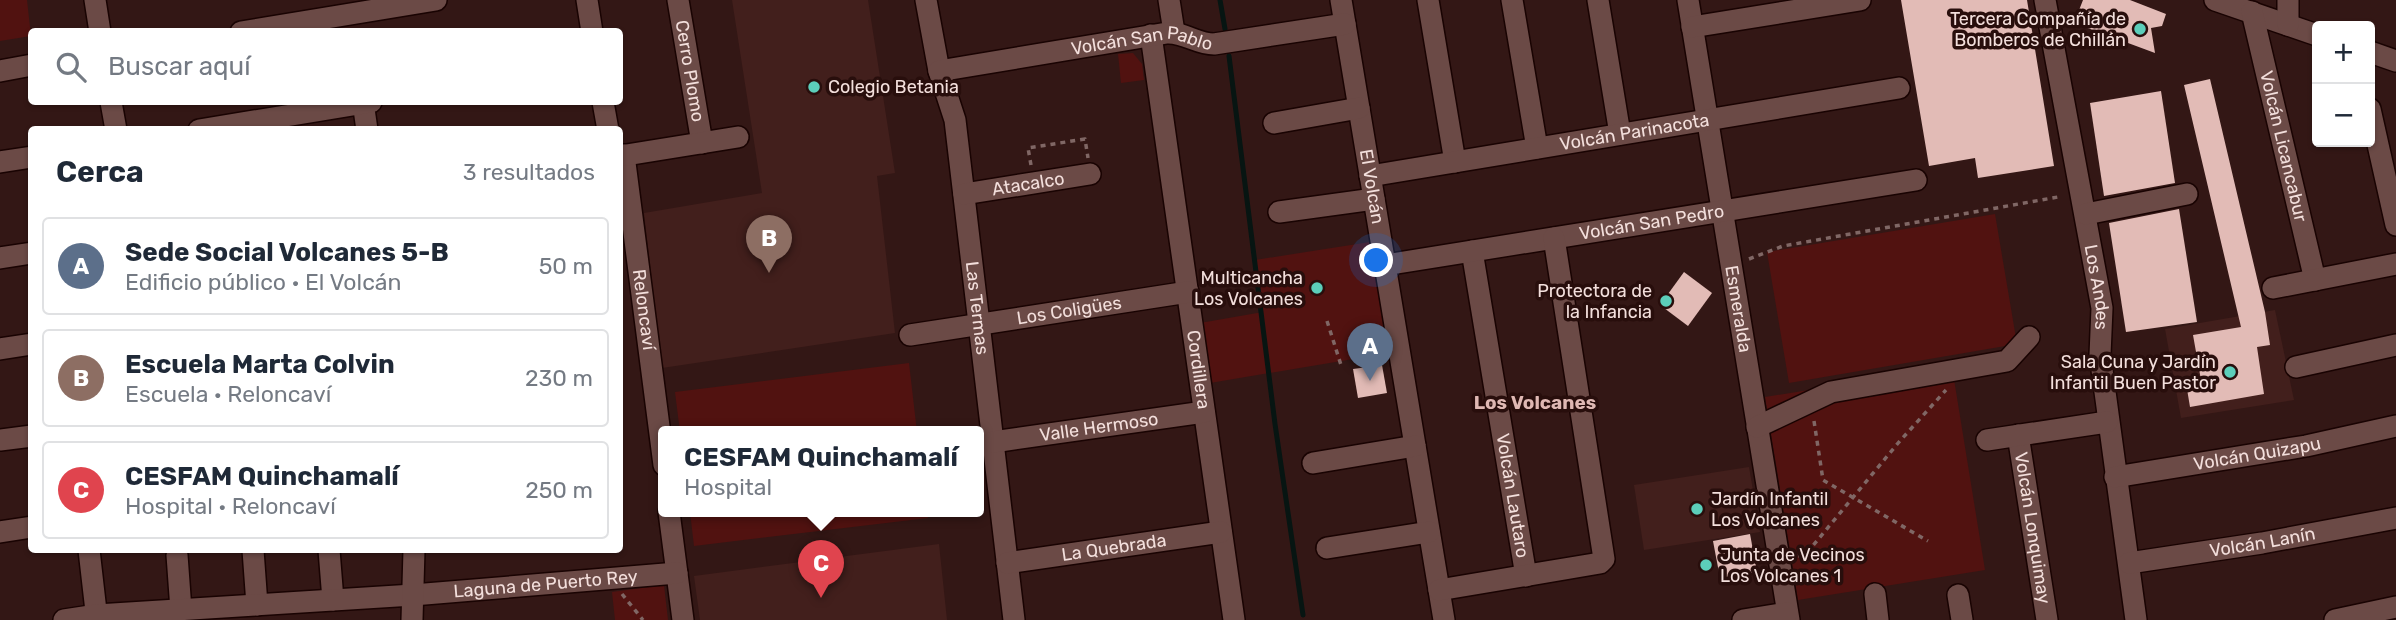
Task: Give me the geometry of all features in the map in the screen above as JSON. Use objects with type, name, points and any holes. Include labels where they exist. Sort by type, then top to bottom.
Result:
[{"type":"street","points":[[95,0],[99,28]]},
{"type":"street","points":[[266,28],[436,0]]},
{"type":"street","points":[[587,0],[591,28]]},
{"type":"street","name":"Cerro Plomo","points":[[678,0],[702,143]]},
{"type":"street","name":"Las Termas","points":[[926,0],[939,71],[954,114],[1014,620]]},
{"type":"street","points":[[1169,0],[1174,32]]},
{"type":"street","name":"El Volcán","points":[[1341,0],[1444,620]]},
{"type":"street","points":[[1428,0],[1455,162]]},
{"type":"street","points":[[1512,0],[1537,148]]},
{"type":"street","points":[[1598,0],[1620,134]]},
{"type":"street","name":"Esmeralda","points":[[1688,0],[1788,616]]},
{"type":"street","points":[[1692,27],[1860,0]]},
{"type":"street","name":"Los Andes","points":[[2045,0],[2102,308],[2099,343],[2107,422],[2136,620]]},
{"type":"street","points":[[2215,0],[2312,33]]},
{"type":"street","points":[[2288,0],[2288,25]]},
{"type":"street","name":"Volcán Licancabur","points":[[2252,12],[2315,280]]},
{"type":"street","name":"Volcán San Pablo","points":[[939,71],[1174,32],[1214,44],[1345,24]]},
{"type":"street","name":"Cordillera","points":[[1151,35],[1234,620]]},
{"type":"street","points":[[2375,54],[2396,61]]},
{"type":"street","points":[[0,71],[28,66]]},
{"type":"street","name":"Volcán Parinacota","points":[[1370,176],[1899,88]]},
{"type":"street","points":[[112,105],[115,126]]},
{"type":"street","points":[[223,126],[347,105]]},
{"type":"street","points":[[365,105],[367,126]]},
{"type":"street","points":[[604,105],[607,126]]},
{"type":"street","points":[[1274,123],[1359,108]]},
{"type":"street","points":[[2375,131],[2396,225]]},
{"type":"street","points":[[623,156],[738,137]]},
{"type":"street","points":[[0,162],[28,158]]},
{"type":"street","name":"Reloncaví","points":[[623,164],[658,428]]},
{"type":"street","name":"Atacalco","points":[[964,194],[1090,174]]},
{"type":"street","name":"Volcán San Pedro","points":[[1385,265],[1916,180]]},
{"type":"street","points":[[2086,214],[2187,194]]},
{"type":"street","points":[[1279,212],[1374,199]]},
{"type":"street","points":[[1439,590],[1602,561],[1604,555],[1554,238]]},
{"type":"street","name":"Volcán Lautaro","points":[[1472,251],[1526,576]]},
{"type":"street","points":[[0,258],[28,254]]},
{"type":"street","points":[[2273,288],[2396,264]]},
{"type":"street","name":"Los Coligües","points":[[910,335],[1188,292]]},
{"type":"street","points":[[1757,426],[1831,392],[2007,361],[2029,337]]},
{"type":"street","points":[[0,349],[28,345]]},
{"type":"street","points":[[2296,367],[2396,345]]},
{"type":"street","name":"Valle Hermoso","points":[[993,442],[1204,412]]},
{"type":"street","points":[[1987,440],[2107,422]]},
{"type":"street","name":"Volcán Quizapu","points":[[2115,477],[2306,446],[2396,426]]},
{"type":"street","name":"Volcán Lonquimay","points":[[2018,435],[2047,620]]},
{"type":"street","points":[[0,440],[28,436]]},
{"type":"street","points":[[1313,463],[1415,446]]},
{"type":"street","points":[[670,517],[683,620]]},
{"type":"street","name":"Volcán Lanín","points":[[2129,563],[2262,543],[2396,518]]},
{"type":"street","points":[[0,532],[28,528]]},
{"type":"street","name":"La Quebrada","points":[[1007,563],[1222,532]]},
{"type":"street","points":[[1327,548],[1429,532]]},
{"type":"street","points":[[253,553],[257,605]]},
{"type":"street","points":[[329,553],[333,600]]},
{"type":"street","points":[[412,620],[414,553]]},
{"type":"street","points":[[177,555],[181,610]]},
{"type":"street","points":[[91,556],[97,618]]},
{"type":"street","name":"Laguna de Puerto Rey","points":[[64,620],[677,573]]},
{"type":"street","points":[[1875,594],[1878,620]]},
{"type":"street","points":[[1958,595],[1962,620]]},
{"type":"street","points":[[2336,620],[2396,607]]},
{"type":"street","points":[[1743,620],[1788,616]]},
{"type":"path","points":[[1034,183],[1028,148],[1085,139],[1090,174]]},
{"type":"path","points":[[1731,266],[1783,246],[2058,197]]},
{"type":"path","points":[[1327,321],[1341,365]]},
{"type":"path","points":[[1779,562],[1806,554],[1966,368]]},
{"type":"path","points":[[1811,401],[1823,480],[1928,541]]},
{"type":"path","points":[[610,579],[643,620]]},
{"type":"shaded area","points":[[0,0],[27,0],[30,28],[28,36],[0,41]]},
{"type":"shaded area","points":[[732,0],[868,0],[895,173],[877,176],[895,333],[662,368],[644,213],[762,193]]},
{"type":"shaded area","points":[[1133,53],[1142,64],[1144,80],[1121,83],[1118,54]]},
{"type":"shaded area","points":[[1995,214],[2017,344],[1789,383],[1767,252]]},
{"type":"shaded area","points":[[1370,242],[1389,353],[1210,383],[1200,323],[1263,312],[1255,260]]},
{"type":"shaded area","name":"Sala Cuna y Jardín Infantil Buen Pastor","points":[[2275,310],[2294,400],[2181,418],[2165,329]]},
{"type":"shaded area","points":[[909,363],[916,426],[679,426],[675,392]]},
{"type":"shaded area","points":[[1952,367],[1985,570],[1798,600],[1765,397]]},
{"type":"shaded area","name":"Jardín Infantil Los Volcanes","points":[[1749,467],[1760,532],[1644,550],[1634,485]]},
{"type":"shaded area","points":[[691,517],[928,518],[694,546]]},
{"type":"shaded area","points":[[939,544],[947,620],[700,620],[694,576]]},
{"type":"shaded area","points":[[664,585],[668,620],[615,620],[612,592]]},
{"type":"building","points":[[1901,0],[2027,0],[2054,166],[1978,178],[1975,158],[1929,166]]},
{"type":"building","points":[[2083,0],[2130,0],[2166,14],[2162,26],[2151,28],[2155,53],[2074,23]]},
{"type":"building","points":[[2210,79],[2265,312],[2270,345],[2257,347],[2264,394],[2190,407],[2186,383],[2201,380],[2193,335],[2241,327],[2184,85]]},
{"type":"building","points":[[2161,91],[2175,183],[2104,196],[2090,103]]},
{"type":"building","points":[[2179,209],[2197,322],[2126,332],[2109,223]]},
{"type":"building","points":[[1684,272],[1712,293],[1688,326],[1660,305]]},
{"type":"building","points":[[1382,365],[1387,393],[1358,398],[1353,369]]},
{"type":"building","points":[[1750,534],[1757,572],[1720,578],[1713,541]]},
{"type":"waterway","points":[[1220,0],[1225,29]]},
{"type":"waterway","points":[[1229,56],[1275,424],[1303,615]]},
{"type":"place","name":"Tercera Compañía de Bomberos de Chillán","points":[[2140,29]]},
{"type":"place","name":"Colegio Betania","points":[[814,87]]},
{"type":"place","name":"Escuela Marta Colvin","points":[[769,273]]},
{"type":"place","name":"Multicancha Los Volcanes","points":[[1317,288]]},
{"type":"place","name":"Protectora de la Infancia","points":[[1666,301]]},
{"type":"place","name":"Sala Cuna y Jardín Infantil Buen Pastor","points":[[2230,372]]},
{"type":"place","name":"Sede Social Volcanes 5-B","points":[[1370,381]]},
{"type":"place","name":"Jardín Infantil Los Volcanes","points":[[1697,509]]},
{"type":"place","name":"Junta de Vecinos Los Volcanes 1","points":[[1706,565]]},
{"type":"place","name":"CESFAM Quinchamalí","points":[[821,598]]},
{"type":"district","name":"Los Volcanes","points":[[1535,402]]}]
